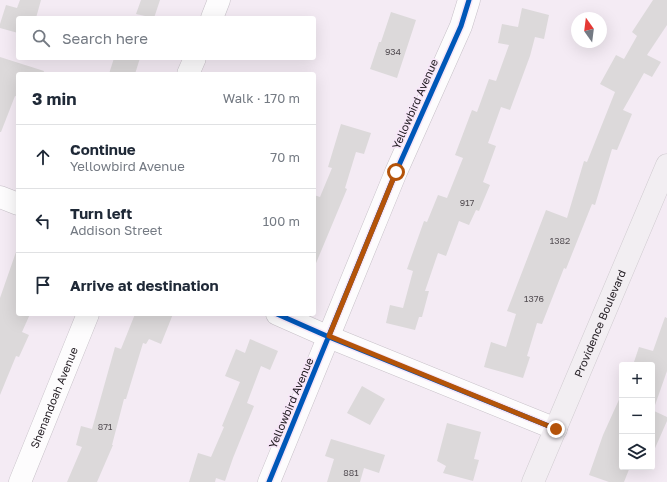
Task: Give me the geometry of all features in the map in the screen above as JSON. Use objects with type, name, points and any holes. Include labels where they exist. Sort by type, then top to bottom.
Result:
[{"type":"main road","name":"Providence Boulevard","points":[[533,482],[667,165]]},
{"type":"street","points":[[213,16],[219,0]]},
{"type":"street","name":"Yellowbird Avenue","points":[[269,482],[396,172],[461,26],[469,0]]},
{"type":"street","points":[[189,72],[194,60]]},
{"type":"street","points":[[0,197],[16,203]]},
{"type":"street","name":"Shenandoah Avenue","points":[[20,482],[87,316]]},
{"type":"street","points":[[282,316],[556,429]]},
{"type":"building","points":[[20,0],[41,0],[37,16],[16,16],[16,32],[0,28],[6,5],[17,8]]},
{"type":"building","points":[[141,0],[160,0],[155,16],[136,14]]},
{"type":"building","points":[[653,0],[667,0],[667,25],[647,55],[661,62],[652,77],[644,73],[623,110],[632,114],[617,150],[612,149],[595,205],[592,204],[566,269],[564,268],[542,324],[537,323],[527,356],[530,357],[523,378],[484,367],[491,342],[506,347],[516,314],[507,311],[546,210],[567,218],[584,161],[587,162],[615,92],[600,84],[616,55],[624,59],[637,36],[632,32]]},
{"type":"building","points":[[522,8],[549,15],[544,39],[535,37],[530,56],[510,110],[501,107],[488,143],[496,146],[483,182],[490,185],[479,211],[476,210],[469,225],[459,221],[446,256],[438,253],[425,291],[429,291],[422,317],[419,317],[415,330],[386,323],[390,305],[403,308],[413,271],[407,269],[424,221],[427,222],[438,195],[447,198],[463,158],[455,155],[472,110],[477,112],[489,79],[496,81],[509,45],[498,43],[502,24],[518,27]]},
{"type":"building","points":[[391,12],[416,20],[397,78],[370,69]]},
{"type":"building","points":[[0,57],[44,71],[16,72],[16,96],[0,132]]},
{"type":"building","points":[[113,60],[139,60],[136,72],[110,72]]},
{"type":"building","points":[[341,124],[371,133],[364,154],[356,152],[345,188],[347,189],[316,263],[316,196],[320,197],[332,168],[328,167]]},
{"type":"building","points":[[16,252],[16,316],[29,316],[22,332],[29,335],[19,357],[16,356],[0,395],[0,298]]},
{"type":"building","points":[[134,316],[172,316],[161,344],[149,339],[146,344],[143,343],[126,399],[124,399],[113,445],[97,482],[67,482],[82,447],[76,445],[81,426],[92,429],[115,347],[121,349]]},
{"type":"building","points":[[665,317],[667,318],[667,371],[655,405],[655,362],[634,362],[639,347],[653,351]]},
{"type":"building","points":[[250,339],[278,351],[270,370],[261,366],[247,403],[254,406],[225,481],[216,478],[215,482],[189,482],[198,453],[211,457],[224,427],[222,426],[240,382],[225,376],[236,349],[245,353]]},
{"type":"building","points":[[362,386],[385,399],[370,425],[347,413]]},
{"type":"building","points":[[619,400],[619,470],[629,470],[624,482],[609,482],[589,475],[603,435]]},
{"type":"building","points":[[655,411],[667,417],[667,421],[655,448]]},
{"type":"building","points":[[447,423],[481,432],[474,459],[479,460],[473,481],[443,473],[446,466],[437,461]]},
{"type":"building","points":[[331,439],[385,455],[379,473],[364,468],[360,482],[327,482],[334,459],[325,456]]},
{"type":"cycle path","points":[[269,482],[396,172],[461,26],[469,0]]},
{"type":"cycle path","points":[[282,316],[329,337],[556,429]]},
{"type":"route","points":[[396,172],[329,336],[556,429]]}]
